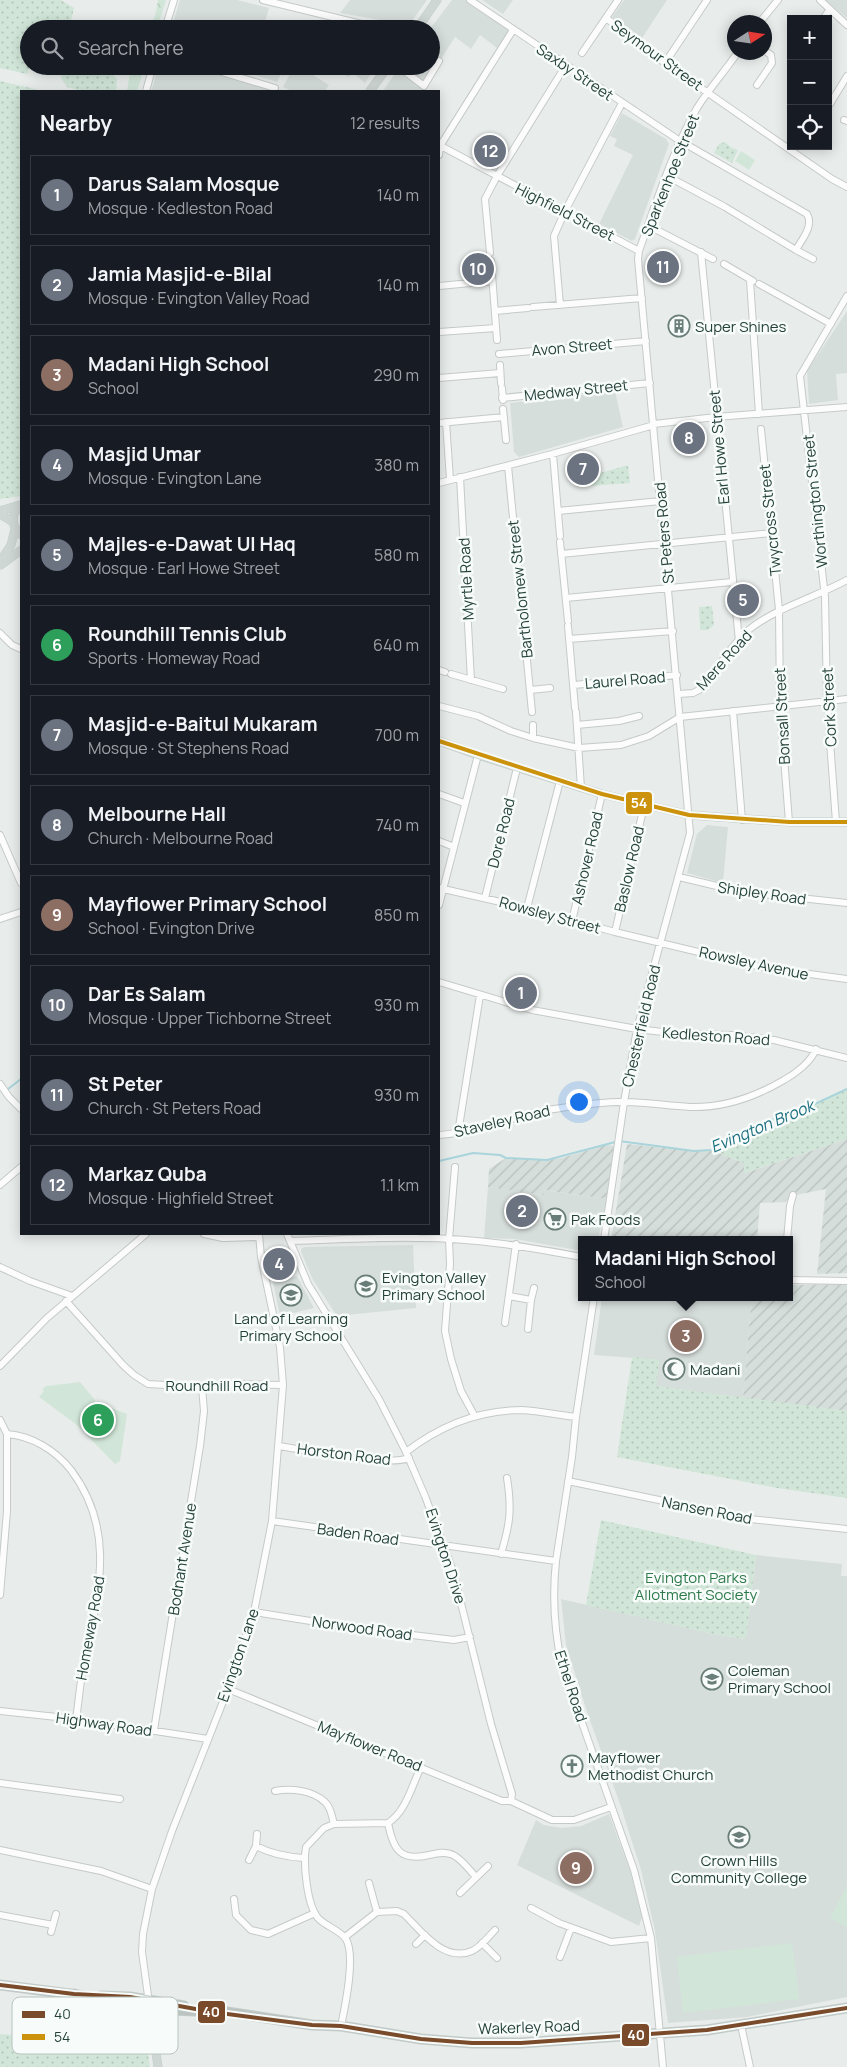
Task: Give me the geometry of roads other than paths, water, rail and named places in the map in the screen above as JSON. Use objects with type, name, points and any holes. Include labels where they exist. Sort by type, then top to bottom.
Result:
[{"type":"highway","name":"Wakerley Road","points":[[0,1985],[88,1997]]},
{"type":"highway","name":"Wakerley Road","points":[[178,2008],[312,2025],[341,2026],[421,2039],[472,2043],[521,2043],[661,2034],[741,2025],[847,2008]]},
{"type":"main road","points":[[423,20],[437,0]]},
{"type":"main road","points":[[371,90],[382,75]]},
{"type":"main road","points":[[16,529],[0,512],[20,505]]},
{"type":"main road","points":[[0,564],[11,545],[16,529],[15,512],[20,506]]},
{"type":"main road","points":[[0,564],[20,551]]},
{"type":"main road","points":[[440,741],[580,788],[644,806],[688,815],[742,820],[847,822]]},
{"type":"main road","name":"Evington Lane","points":[[156,2054],[158,2067]]},
{"type":"street","points":[[168,20],[174,0]]},
{"type":"street","points":[[263,0],[345,20]]},
{"type":"street","name":"Saxby Street","points":[[470,0],[622,103],[682,141],[807,214],[810,220],[808,227],[796,250]]},
{"type":"street","points":[[582,52],[618,0]]},
{"type":"street","points":[[665,62],[706,0]]},
{"type":"street","points":[[820,0],[847,25]]},
{"type":"street","points":[[765,15],[775,1]]},
{"type":"street","points":[[826,15],[830,9]]},
{"type":"street","name":"Seymour Street","points":[[606,18],[665,62],[832,179],[847,187]]},
{"type":"street","points":[[440,143],[512,30]]},
{"type":"street","name":"Sparkenhoe Street","points":[[639,250],[667,176],[693,117],[708,92],[732,60]]},
{"type":"street","points":[[757,85],[772,63],[772,60]]},
{"type":"street","points":[[490,252],[485,198],[496,176],[566,65]]},
{"type":"street","points":[[146,90],[150,75]]},
{"type":"street","points":[[231,75],[274,88]]},
{"type":"street","points":[[410,75],[424,86],[431,75]]},
{"type":"street","points":[[832,101],[847,76]]},
{"type":"street","points":[[560,305],[554,236],[565,211],[622,103]]},
{"type":"street","name":"Highfield Street","points":[[440,146],[639,250]]},
{"type":"street","points":[[667,176],[725,207],[813,259]]},
{"type":"street","points":[[651,227],[713,259]]},
{"type":"street","name":"St Peters Road","points":[[639,250],[638,259],[679,694],[688,815]]},
{"type":"street","name":"Earl Howe Street","points":[[701,252],[739,641]]},
{"type":"street","points":[[491,261],[497,340]]},
{"type":"street","points":[[724,264],[831,324]]},
{"type":"street","points":[[440,286],[492,281]]},
{"type":"street","points":[[755,282],[760,414]]},
{"type":"street","name":"Worthington Street","points":[[824,592],[800,376],[847,296]]},
{"type":"street","points":[[495,311],[642,298]]},
{"type":"street","points":[[440,332],[496,328]]},
{"type":"street","name":"Avon Street","points":[[500,373],[499,357],[646,341]]},
{"type":"street","points":[[440,378],[500,373],[506,440]]},
{"type":"street","name":"Medway Street","points":[[503,403],[650,383]]},
{"type":"street","points":[[440,483],[553,454],[654,425],[716,417],[847,407]]},
{"type":"street","points":[[450,480],[442,422],[504,417]]},
{"type":"street","name":"Twycross Street","points":[[761,430],[779,610]]},
{"type":"street","points":[[553,454],[574,685],[580,788]]},
{"type":"street","name":"Bartholomew Street","points":[[508,466],[532,712]]},
{"type":"street","name":"Myrtle Road","points":[[460,477],[471,680]]},
{"type":"street","points":[[558,511],[661,501]]},
{"type":"street","points":[[561,554],[771,533]]},
{"type":"street","name":"Mere Road","points":[[679,694],[693,693],[702,689],[746,632],[779,610],[824,592],[847,580]]},
{"type":"street","points":[[566,598],[732,582]]},
{"type":"street","name":"Cork Street","points":[[824,592],[827,701],[836,822]]},
{"type":"street","name":"Bonsall Street","points":[[779,610],[780,706],[789,822]]},
{"type":"street","points":[[569,639],[673,631]]},
{"type":"street","points":[[0,633],[12,645],[20,649]]},
{"type":"street","points":[[445,672],[503,689]]},
{"type":"street","name":"Laurel Road","points":[[574,685],[677,675]]},
{"type":"street","points":[[530,690],[550,688]]},
{"type":"street","points":[[440,706],[478,716],[511,731],[533,738],[579,748],[621,745],[650,736],[680,717],[847,699]]},
{"type":"street","points":[[733,711],[742,820]]},
{"type":"street","points":[[577,725],[619,721],[639,716]]},
{"type":"street","points":[[533,724],[533,738]]},
{"type":"street","points":[[441,889],[478,755]]},
{"type":"street","name":"Dore Road","points":[[485,898],[517,768]]},
{"type":"street","points":[[527,908],[560,781]]},
{"type":"street","points":[[440,794],[464,803]]},
{"type":"street","name":"Ashover Road","points":[[572,921],[602,794]]},
{"type":"street","name":"Baslow Road","points":[[615,932],[644,806]]},
{"type":"street","name":"Chesterfield Road","points":[[605,1236],[624,1102],[637,1030],[690,833],[688,815]]},
{"type":"street","points":[[0,836],[19,871]]},
{"type":"street","points":[[440,841],[454,846]]},
{"type":"street","name":"Shipley Road","points":[[679,877],[742,892],[847,903]]},
{"type":"street","name":"Rowsley Street","points":[[441,889],[527,908],[661,943]]},
{"type":"street","points":[[0,919],[20,912]]},
{"type":"street","name":"Rowsley Avenue","points":[[661,943],[766,968],[847,979]]},
{"type":"street","name":"Kedleston Road","points":[[440,982],[532,1010],[637,1030],[680,1034],[732,1035],[774,1040],[847,1057]]},
{"type":"street","points":[[458,1133],[480,995]]},
{"type":"street","name":"Staveley Road","points":[[440,1135],[458,1133],[554,1108],[594,1103],[624,1102],[691,1107],[717,1105],[742,1100],[762,1093],[793,1075],[814,1054],[816,1049]]},
{"type":"street","points":[[0,1084],[20,1109]]},
{"type":"street","points":[[455,1167],[449,1240],[450,1264],[446,1331],[451,1358],[461,1391],[474,1415]]},
{"type":"street","points":[[0,1185],[20,1168]]},
{"type":"street","points":[[787,1236],[793,1195]]},
{"type":"street","points":[[0,1366],[66,1301],[145,1235]]},
{"type":"street","points":[[209,1235],[223,1238],[259,1236]]},
{"type":"street","name":"Evington Drive","points":[[287,1235],[308,1284],[379,1399],[407,1455],[445,1546],[461,1599],[491,1724],[512,1794],[512,1801]]},
{"type":"street","name":"Evington Lane","points":[[148,1997],[142,1952],[152,1889],[228,1689],[254,1612],[272,1521],[283,1386],[280,1347],[263,1270],[259,1236]]},
{"type":"street","points":[[290,1241],[420,1238],[516,1244],[578,1256]]},
{"type":"street","points":[[505,1323],[516,1244]]},
{"type":"street","points":[[0,1267],[30,1281],[72,1296]]},
{"type":"street","points":[[793,1280],[847,1281]]},
{"type":"street","points":[[528,1329],[530,1300],[534,1288]]},
{"type":"street","points":[[509,1296],[530,1300]]},
{"type":"street","name":"Roundhill Road","points":[[66,1301],[134,1375],[148,1384],[202,1387],[228,1384],[283,1386]]},
{"type":"street","name":"Ethel Road","points":[[593,1301],[556,1561],[554,1579],[555,1634],[562,1666],[634,1870],[651,1938],[663,2067]]},
{"type":"street","name":"Bodnant Avenue","points":[[154,1730],[200,1446],[204,1411],[202,1387]]},
{"type":"street","points":[[407,1455],[425,1438],[474,1415],[524,1410],[576,1417]]},
{"type":"street","points":[[0,1420],[7,1434],[7,1511],[1,1562],[0,1595]]},
{"type":"street","name":"Homeway Road","points":[[7,1434],[24,1436],[52,1451],[66,1463],[82,1484],[92,1508],[98,1531],[101,1577],[81,1681],[76,1719]]},
{"type":"street","name":"Horston Road","points":[[279,1446],[394,1461],[407,1455]]},
{"type":"street","points":[[501,1554],[510,1525],[511,1502],[507,1478]]},
{"type":"street","name":"Nansen Road","points":[[568,1480],[750,1519],[847,1530]]},
{"type":"street","name":"Baden Road","points":[[272,1521],[556,1561]]},
{"type":"street","name":"Norwood Road","points":[[254,1612],[354,1628],[454,1640],[470,1637]]},
{"type":"street","name":"Mayflower Road","points":[[228,1689],[502,1801],[512,1801]]},
{"type":"street","name":"Highway Road","points":[[0,1711],[76,1719],[208,1739]]},
{"type":"street","points":[[341,2026],[349,1976],[349,1951],[345,1938],[321,1920],[315,1913],[306,1879],[304,1858],[306,1847],[315,1835],[324,1828],[334,1824],[388,1823],[400,1811],[421,1767]]},
{"type":"street","points":[[0,1783],[120,1799]]},
{"type":"street","points":[[275,1791],[288,1788],[307,1792],[326,1802],[334,1824]]},
{"type":"street","points":[[512,1801],[552,1820],[574,1820],[611,1807]]},
{"type":"street","points":[[388,1823],[391,1840],[400,1852],[411,1857],[441,1853],[453,1855],[476,1877]]},
{"type":"street","points":[[249,1860],[256,1846],[257,1834]]},
{"type":"street","points":[[256,1846],[292,1857],[304,1858]]},
{"type":"street","points":[[0,1850],[101,1871],[152,1889]]},
{"type":"street","points":[[460,1893],[488,1866]]},
{"type":"street","points":[[369,1883],[377,1912]]},
{"type":"street","points":[[234,1899],[236,1915],[252,1930],[268,1934],[315,1913]]},
{"type":"street","points":[[531,1908],[571,1928],[611,1942],[651,1938]]},
{"type":"street","points":[[345,1938],[377,1912],[397,1911],[404,1914],[442,1949],[451,1952],[463,1953],[472,1951],[495,1930]]},
{"type":"street","points":[[0,1915],[52,1929],[56,1914]]},
{"type":"street","points":[[560,1957],[571,1928]]},
{"type":"street","points":[[416,1944],[425,1935]]},
{"type":"street","points":[[482,1943],[497,1958]]},
{"type":"street","points":[[741,2025],[750,2067]]},
{"type":"waterway","name":"Evington Brook","points":[[8,1089],[20,1080]]},
{"type":"waterway","name":"Evington Brook","points":[[440,1161],[473,1153],[500,1155],[506,1158],[547,1160],[619,1141],[694,1151],[711,1150],[735,1141],[758,1124],[800,1111],[847,1089]]},
{"type":"place","name":"Markaz Quba","points":[[490,151]]},
{"type":"place","name":"St Peter","points":[[663,267]]},
{"type":"place","name":"Dar Es Salam","points":[[478,269]]},
{"type":"place","name":"Super Shines","points":[[679,326]]},
{"type":"place","name":"Melbourne Hall","points":[[689,438]]},
{"type":"place","name":"Masjid-e-Baitul Mukaram","points":[[583,469]]},
{"type":"place","name":"Majles-e-Dawat Ul Haq","points":[[743,600]]},
{"type":"place","name":"Darus Salam Mosque","points":[[521,993]]},
{"type":"place","name":"Jamia Masjid-e-Bilal","points":[[522,1211]]},
{"type":"place","name":"Pak Foods","points":[[555,1219]]},
{"type":"place","name":"Masjid Umar","points":[[279,1264]]},
{"type":"place","name":"Evington Valley Primary School","points":[[366,1286]]},
{"type":"place","name":"Land of Learning Primary School","points":[[291,1295]]},
{"type":"place","name":"Madani High School","points":[[686,1336]]},
{"type":"place","name":"Madani","points":[[674,1369]]},
{"type":"place","name":"Roundhill Tennis Club","points":[[98,1420]]},
{"type":"place","name":"Coleman Primary School","points":[[712,1679]]},
{"type":"place","name":"Mayflower Methodist Church","points":[[572,1766]]},
{"type":"place","name":"Crown Hills Community College","points":[[739,1837]]},
{"type":"place","name":"Mayflower Primary School","points":[[576,1868]]},
{"type":"park label","name":"Evington Parks Allotment Society","points":[[696,1586]]}]
